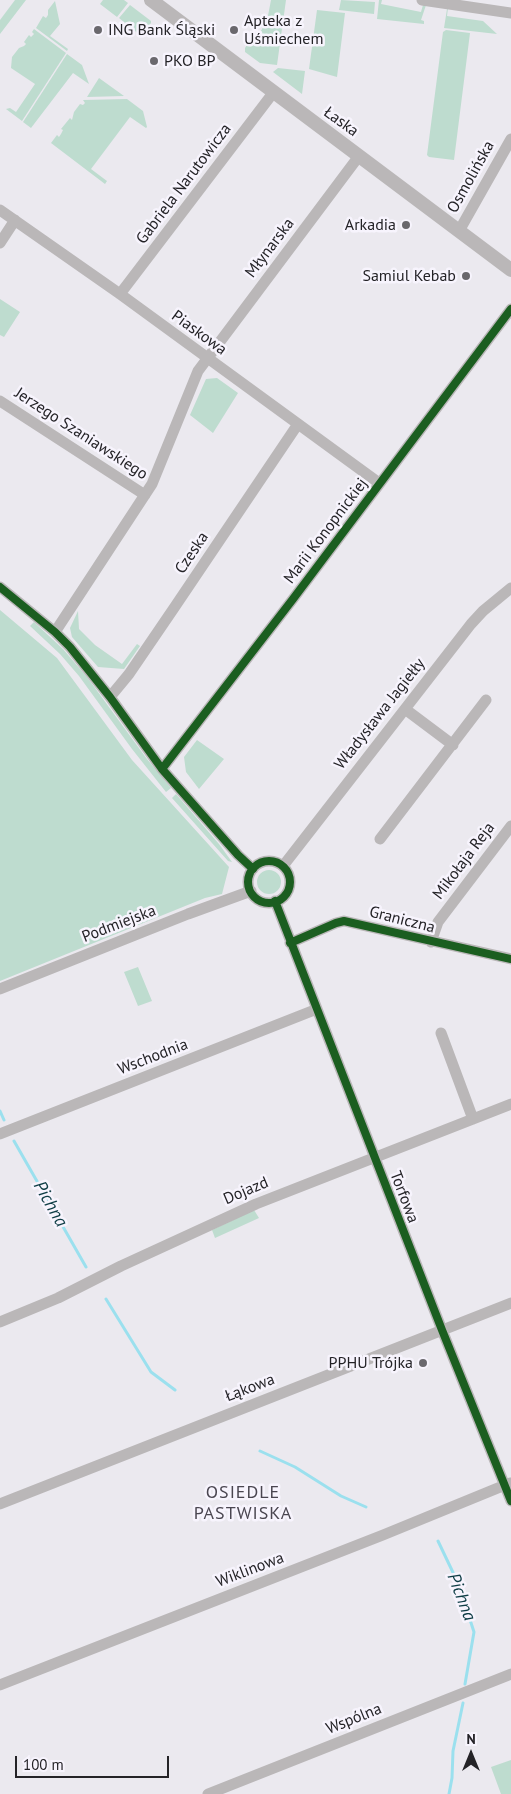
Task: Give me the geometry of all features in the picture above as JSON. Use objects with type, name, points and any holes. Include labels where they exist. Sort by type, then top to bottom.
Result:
[{"type":"street","points":[[422,0],[511,13]]},
{"type":"street","name":"Łaska","points":[[153,1],[511,270]]},
{"type":"street","name":"Gabriela Narutowicza","points":[[120,294],[273,93]]},
{"type":"street","name":"Osmolińska","points":[[459,231],[508,152],[511,139]]},
{"type":"street","name":"Młynarska","points":[[55,632],[152,484],[198,371],[359,156]]},
{"type":"street","name":"Piaskowa","points":[[0,210],[120,294],[206,359],[378,483]]},
{"type":"street","points":[[0,243],[14,220]]},
{"type":"street","name":"Marii Konopnickiej","points":[[162,769],[293,599],[378,483],[511,309]]},
{"type":"street","name":"Jerzego Szaniawskiego","points":[[0,401],[145,495]]},
{"type":"street","name":"Czeska","points":[[110,697],[129,674],[298,424]]},
{"type":"street","points":[[0,586],[70,647],[110,697],[162,769],[238,854],[253,868]]},
{"type":"street","name":"Władysława Jagiełły","points":[[283,866],[471,624],[483,611],[511,588]]},
{"type":"street","points":[[380,839],[486,700]]},
{"type":"street","points":[[405,708],[453,745]]},
{"type":"street","name":"Mikołaja Reja","points":[[431,942],[438,922],[511,826]]},
{"type":"street","points":[[271,861],[283,866],[290,877],[288,890],[275,902],[261,901],[251,891],[249,880],[253,868],[264,862],[271,861]]},
{"type":"street","name":"Podmiejska","points":[[0,988],[251,891]]},
{"type":"street","name":"Torfowa","points":[[275,902],[442,1330],[508,1483],[511,1501]]},
{"type":"street","name":"Graniczna","points":[[290,943],[344,921],[511,959]]},
{"type":"street","name":"Wschodnia","points":[[0,1134],[317,1010]]},
{"type":"street","points":[[441,1033],[473,1119]]},
{"type":"street","name":"Dojazd","points":[[0,1322],[58,1298],[121,1266],[256,1204],[511,1104]]},
{"type":"street","name":"Łąkowa","points":[[0,1504],[511,1303]]},
{"type":"street","name":"Wiklinowa","points":[[0,1685],[383,1535],[508,1483]]},
{"type":"street","name":"Wspólna","points":[[208,1794],[511,1674]]},
{"type":"green space","points":[[15,0],[26,0],[0,34],[0,20]]},
{"type":"green space","points":[[103,0],[124,0],[128,3],[117,17],[100,4]]},
{"type":"green space","points":[[271,0],[286,0],[277,65],[260,63],[245,52],[245,48],[255,33],[259,34],[267,21]]},
{"type":"green space","points":[[341,0],[375,2],[374,14],[339,10]]},
{"type":"green space","points":[[379,0],[382,0],[381,4],[421,12],[423,5],[426,5],[421,20],[424,21],[424,24],[377,19]]},
{"type":"green space","points":[[55,1],[60,24],[50,36],[68,49],[67,51],[36,28],[43,16],[46,18],[48,10]]},
{"type":"green space","points":[[130,5],[151,21],[140,35],[119,18]]},
{"type":"green space","points":[[448,8],[447,16],[483,21],[497,34],[444,28]]},
{"type":"green space","points":[[317,10],[345,13],[337,77],[309,69]]},
{"type":"green space","points":[[34,29],[66,53],[22,121],[6,109],[10,108],[16,112],[35,84],[11,68],[12,57],[19,48],[26,44],[24,42],[29,35],[31,37],[34,34],[32,32]]},
{"type":"green space","points":[[446,30],[470,33],[454,160],[429,157],[427,155],[443,32]]},
{"type":"green space","points":[[67,54],[82,65],[89,84],[73,73],[31,128],[23,122]]},
{"type":"green space","points":[[278,68],[305,71],[302,94],[273,72]]},
{"type":"green space","points":[[99,78],[124,96],[87,97]]},
{"type":"green space","points":[[127,99],[143,111],[147,127],[130,117],[91,169],[107,181],[105,184],[51,143],[57,135],[59,137],[63,130],[61,129],[70,118],[72,120],[74,112],[80,104],[83,105],[85,103],[83,100]]},
{"type":"green space","points":[[0,299],[20,312],[4,337],[0,335]]},
{"type":"green space","points":[[217,378],[238,393],[213,433],[190,415],[206,379]]},
{"type":"green space","points":[[0,610],[57,658],[132,760],[229,867],[222,894],[205,898],[0,981]]},
{"type":"green space","points":[[78,611],[79,629],[95,645],[122,664],[137,644],[140,646],[124,669],[98,667],[72,637],[70,628]]},
{"type":"green space","points":[[34,622],[63,649],[87,677],[147,759],[171,788],[166,792],[79,676],[60,654],[30,626]]},
{"type":"green space","points":[[197,740],[224,759],[199,789],[186,772],[184,757]]},
{"type":"green space","points":[[176,794],[232,862],[228,861],[172,798]]},
{"type":"green space","points":[[269,870],[274,871],[280,877],[280,887],[274,893],[269,894],[264,893],[258,887],[257,882],[258,877],[264,871]]},
{"type":"green space","points":[[138,967],[152,1001],[138,1006],[124,972]]},
{"type":"green space","points":[[254,1210],[259,1218],[215,1238],[212,1230]]},
{"type":"green space","points":[[511,1760],[511,1794],[501,1794],[491,1767]]},
{"type":"waterway","name":"Pichna","points":[[0,1111],[4,1120]]},
{"type":"waterway","name":"Pichna","points":[[14,1141],[86,1267]]},
{"type":"waterway","name":"Pichna","points":[[106,1299],[151,1372],[175,1390]]},
{"type":"waterway","name":"Pichna","points":[[260,1451],[295,1467],[341,1496],[366,1507]]},
{"type":"waterway","name":"Pichna","points":[[438,1541],[458,1583],[474,1632],[465,1684]]},
{"type":"waterway","name":"Pichna","points":[[449,1794],[452,1778],[453,1751],[463,1703]]},
{"type":"cycle path","points":[[162,769],[293,599],[511,309]]},
{"type":"cycle path","points":[[0,587],[55,632],[70,647],[110,697],[162,769],[238,855],[253,869]]},
{"type":"cycle path","points":[[269,861],[277,863],[286,871],[290,882],[288,890],[280,899],[269,903],[261,901],[252,893],[248,882],[250,874],[258,865],[269,861]]},
{"type":"cycle path","points":[[275,901],[442,1330],[511,1501]]},
{"type":"cycle path","points":[[290,943],[344,921],[511,959]]},
{"type":"place","name":"ING Bank Śląski","points":[[98,30]]},
{"type":"place","name":"Apteka z Uśmiechem","points":[[234,30]]},
{"type":"place","name":"PKO BP","points":[[154,61]]},
{"type":"place","name":"Arkadia","points":[[406,225]]},
{"type":"place","name":"Samiul Kebab","points":[[466,276]]},
{"type":"place","name":"PPHU Trójka","points":[[423,1363]]},
{"type":"district","name":"OSIEDLE PASTWISKA","points":[[243,1504]]}]
